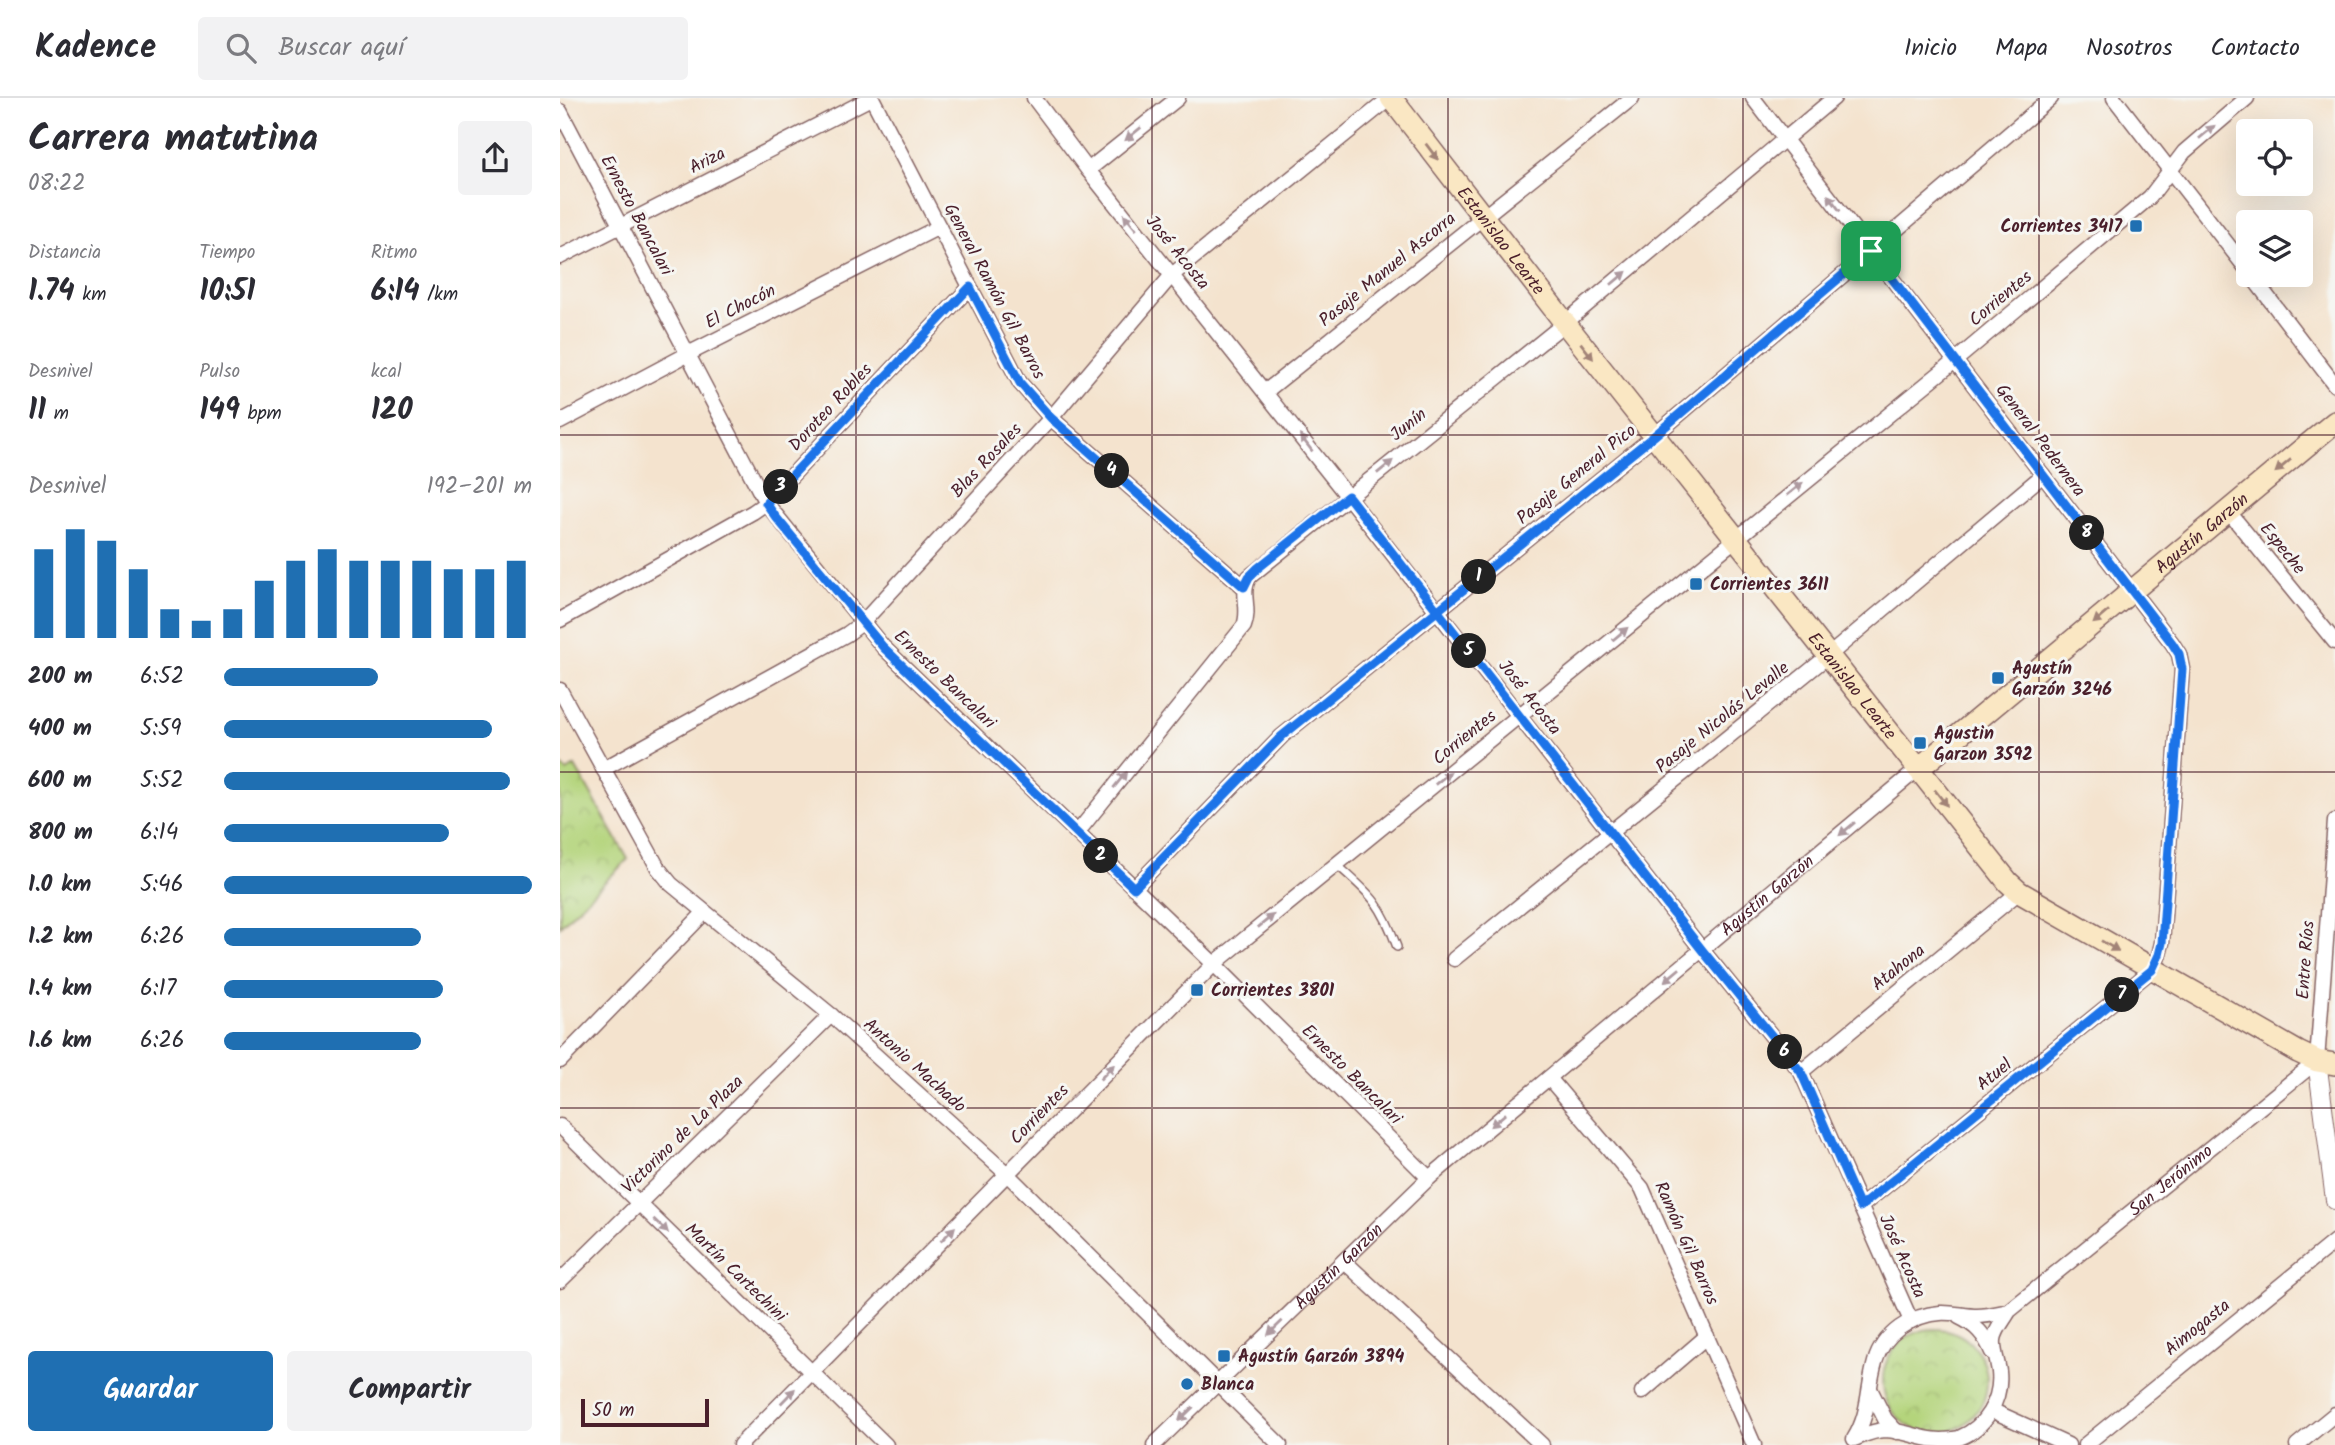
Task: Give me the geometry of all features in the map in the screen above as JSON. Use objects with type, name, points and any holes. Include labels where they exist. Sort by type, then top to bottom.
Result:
[{"type":"main road","name":"Estanislao Learte","points":[[1390,98],[2003,877],[2019,892],[2152,970],[2326,1062]]},
{"type":"main road","name":"Agustín Garzón","points":[[1918,769],[2335,422]]},
{"type":"street","name":"Ariza","points":[[560,257],[871,98]]},
{"type":"street","name":"General Ramón Gil Barros","points":[[871,98],[1020,383],[1051,418],[1244,587]]},
{"type":"street","name":"José Acosta","points":[[1034,98],[1702,950],[1801,1072],[1911,1321]]},
{"type":"street","points":[[1088,170],[1178,98]]},
{"type":"street","name":"Blas Rosales","points":[[603,769],[848,634],[862,623],[1051,418],[1172,275],[1390,98]]},
{"type":"street","name":"Pasaje Manuel Ascorra","points":[[1265,392],[1632,98]]},
{"type":"street","name":"General Pedernera","points":[[1753,98],[2179,654],[2182,669],[2162,943],[2152,970]]},
{"type":"street","name":"Junín","points":[[1244,587],[1258,568],[1565,323],[1834,98]]},
{"type":"street","name":"Pasaje General Pico","points":[[1134,888],[1282,736],[1654,436],[2052,98]]},
{"type":"street","points":[[2114,98],[2236,255]]},
{"type":"street","name":"Corrientes","points":[[740,1445],[1214,964],[1520,716],[1735,537],[1956,360],[2150,197],[2184,152],[2247,98]]},
{"type":"street","name":"Ernesto Bancalari","points":[[560,111],[766,503],[862,623],[883,647],[1214,964],[1429,1178]]},
{"type":"street","name":"El Chocón","points":[[560,422],[939,227]]},
{"type":"street","name":"Doroteo Robles","points":[[560,620],[766,503],[970,287]]},
{"type":"street","points":[[2261,287],[2335,385]]},
{"type":"street","name":"Pasaje Nicolás Levalle","points":[[1454,959],[1828,656],[2043,475]]},
{"type":"street","name":"Espeche","points":[[2228,511],[2335,642]]},
{"type":"street","points":[[1077,833],[1244,626],[1247,616],[1244,587]]},
{"type":"street","name":"Antonio Machado","points":[[560,690],[658,869],[682,895],[831,1015],[1007,1174],[1280,1445]]},
{"type":"street","name":"Agustín Garzón","points":[[1154,1445],[1429,1178],[1918,769]]},
{"type":"street","name":"Entre Ríos","points":[[2326,1062],[2335,821]]},
{"type":"street","name":"Atahona","points":[[1801,1072],[2019,892]]},
{"type":"street","points":[[560,1060],[704,912]]},
{"type":"street","name":"Atuel","points":[[1860,1207],[2152,970]]},
{"type":"street","name":"Victorino de La Plaza","points":[[560,1281],[831,1015]]},
{"type":"street","points":[[2326,1062],[2335,1200]]},
{"type":"street","name":"San Jerónimo","points":[[2009,1311],[2326,1062]]},
{"type":"street","name":"Ramón Gil Barros","points":[[1549,1078],[1642,1188],[1754,1445]]},
{"type":"street","name":"Martín Cartechini","points":[[560,1126],[886,1445]]},
{"type":"street","name":"Aimogasta","points":[[2085,1445],[2335,1241]]},
{"type":"street","points":[[1344,1261],[1542,1445]]},
{"type":"street","points":[[1850,1442],[1864,1423],[1875,1362],[1883,1345],[1895,1331],[1911,1321],[1930,1315],[1953,1313],[1980,1316],[2009,1311]]},
{"type":"street","points":[[1850,1442],[1871,1432],[1897,1432],[1928,1442],[1949,1441],[1969,1433],[1991,1410],[1998,1392],[1995,1337],[2009,1311]]},
{"type":"street","points":[[1953,1313],[1975,1325],[1983,1334],[1997,1363]]},
{"type":"street","points":[[1642,1392],[1707,1336]]},
{"type":"street","points":[[1870,1390],[1885,1419],[1897,1432]]},
{"type":"street","points":[[1991,1410],[2068,1445]]},
{"type":"street","points":[[2297,1445],[2335,1414]]},
{"type":"lane","points":[[1336,864],[1372,895],[1382,909],[1397,947]]},
{"type":"green space","points":[[560,765],[567,771],[575,766],[628,859],[560,926]]},
{"type":"green space","points":[[1935,1329],[1955,1333],[1972,1344],[1983,1361],[1987,1381],[1983,1401],[1972,1418],[1955,1429],[1935,1433],[1915,1429],[1898,1418],[1887,1401],[1883,1381],[1887,1361],[1898,1344],[1915,1333]]},
{"type":"place","name":"Corrientes 3417","points":[[2136,226]]},
{"type":"place","name":"Corrientes 3611","points":[[1696,584]]},
{"type":"place","name":"Agustín Garzón 3246","points":[[1998,678]]},
{"type":"place","name":"Agustin Garzon 3592","points":[[1920,743]]},
{"type":"place","name":"Corrientes 3801","points":[[1197,990]]},
{"type":"place","name":"Agustín Garzón 3894","points":[[1224,1356]]},
{"type":"place","name":"Blanca","points":[[1187,1384]]},
{"type":"route","points":[[1871,251],[1654,436],[1437,611],[1282,736],[1134,888],[883,647],[766,503],[970,287],[1020,383],[1031,397],[1051,418],[1244,587],[1258,568],[1348,496],[1437,611],[1610,831],[1702,950],[1801,1072],[1860,1207],[2152,970],[2162,943],[2182,669],[2179,654],[2172,643],[1871,251]]}]
